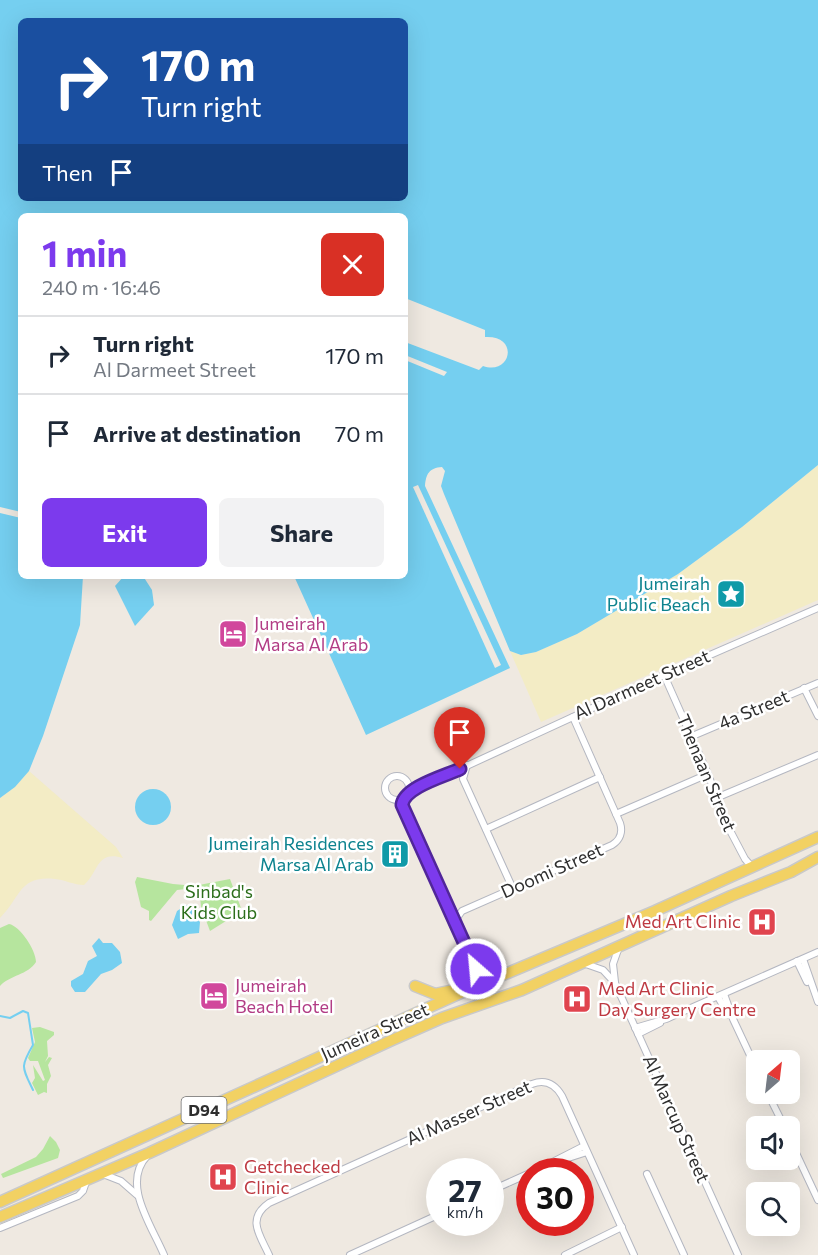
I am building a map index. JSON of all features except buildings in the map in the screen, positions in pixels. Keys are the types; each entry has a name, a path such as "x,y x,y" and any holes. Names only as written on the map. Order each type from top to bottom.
{"main road":[{"name":"Jumeira Street","path":"0,1202 494,978 655,911 818,837"},
{"name":"Jumeira Street","path":"0,1217 149,1153 392,1040 522,990 731,896 791,872 818,857"},
{"path":"415,986 430,994 438,994 470,984 481,984"},
{"path":"447,1017 448,1007 471,995 481,984"},
{"path":"392,1040 401,1030 424,1018 425,1009"},
{"path":"288,1061 302,1066"}],"street":[{"name":"Al Darmeet Street","path":"467,764 422,782 407,781 404,777 397,775 387,779 384,784 385,792 389,798 396,800 406,796 467,764 818,608"},
{"name":"Thenaan Street","path":"664,675 708,774 725,821 743,856 752,868"},
{"name":"4a Street","path":"690,737 818,683"},
{"path":"804,688 818,717"},
{"name":"Doomi Street","path":"462,911 615,843 620,837 621,830 616,814 573,717"},
{"path":"716,798 818,754"},
{"path":"467,764 463,779 513,889"},
{"path":"450,774 463,779"},
{"path":"616,814 708,774"},
{"path":"486,830 600,777"},
{"path":"407,781 404,811 474,966 494,978"},
{"path":"448,909 462,911 454,922"},
{"name":"Al Marcup Street","path":"615,983 613,964 619,947"},
{"path":"637,1031 818,952"},
{"path":"800,960 818,1002"},
{"name":"Al Marcup Street","path":"583,963 603,970 615,983 738,1255"},
{"path":"721,995 748,1050"},
{"name":"Al Masser Street","path":"269,1255 256,1224 258,1214 266,1205 537,1082 552,1084 560,1093 634,1255"},
{"path":"563,1158 585,1149"},
{"path":"149,1153 137,1173 135,1180 137,1195 164,1255"},
{"path":"800,1162 818,1200"},
{"path":"100,1173 121,1181 137,1195"},
{"path":"646,1174 684,1255"},
{"path":"0,1228 78,1196 87,1179"},
{"path":"350,1255 426,1220"},
{"path":"565,1255 623,1229"}],"green space":[{"path":"137,877 196,886 196,888 177,890 151,921 149,911 141,907 135,882"},
{"name":"Sinbad's Kids Club","path":"230,879 241,908 210,931 201,907 199,885"},
{"path":"9,924 18,929 27,939 36,962 28,970 0,986 0,928"},
{"path":"40,1027 54,1032 54,1035 47,1041 48,1056 45,1062 49,1057 52,1058 48,1065 51,1076 47,1084 47,1093 38,1095 32,1083 35,1078 33,1065 43,1081 45,1080 38,1061 30,1061 28,1058 35,1042 32,1028"},
{"path":"50,1136 60,1150 58,1158 3,1178 1,1174 36,1157"}],"sand":[{"name":"Jumeirah Public Beach","path":"818,465 818,600 541,722 510,651 521,655 536,652 577,634 678,574 742,527"},
{"path":"29,771 116,847 123,858 114,856 103,860 84,885 55,879 34,880 22,889 0,918 0,798 15,787"}],"water":[{"path":"0,0 818,0 818,465 742,527 678,574 577,634 536,652 521,655 510,651 441,486 445,471 442,467 431,470 427,475 425,486 510,668 366,735 295,579 408,579 408,361 444,376 447,372 408,356 408,343 479,370 483,366 493,368 500,365 508,354 503,342 496,338 485,337 485,330 408,299 408,213 18,213 18,511 0,507"},
{"path":"0,513 18,517 18,579 83,579 80,625 43,736 29,771 15,787 0,798"},
{"path":"121,579 145,579 152,590 154,605 135,626 115,586"},
{"path":"153,789 166,794 171,807 166,820 153,825 140,820 135,807 140,794"},
{"path":"186,905 193,908 195,917 200,922 199,933 188,934 178,939 172,925 177,911"},
{"path":"99,938 103,943 112,943 120,952 122,963 101,974 85,992 75,992 71,981 83,974 88,961 97,956 92,946"}],"pier":[{"path":"418,485 501,665 495,668 413,487"}],"waterway":[{"path":"0,1016 10,1018 23,1011 28,1013 33,1045 24,1067 33,1090"}],"place":[{"name":"Jumeirah Public Beach","path":"731,594"},
{"name":"Jumeirah Marsa Al Arab","path":"233,634"},
{"name":"Jumeirah Residences Marsa Al Arab","path":"395,854"},
{"name":"Med Art Clinic","path":"762,922"},
{"name":"Jumeirah Beach Hotel","path":"214,996"},
{"name":"Med Art Clinic Day Surgery Centre","path":"577,999"},
{"name":"Getchecked Clinic","path":"223,1177"}],"route":[{"path":"460,769 411,790 403,798 402,805 476,969"}]}
